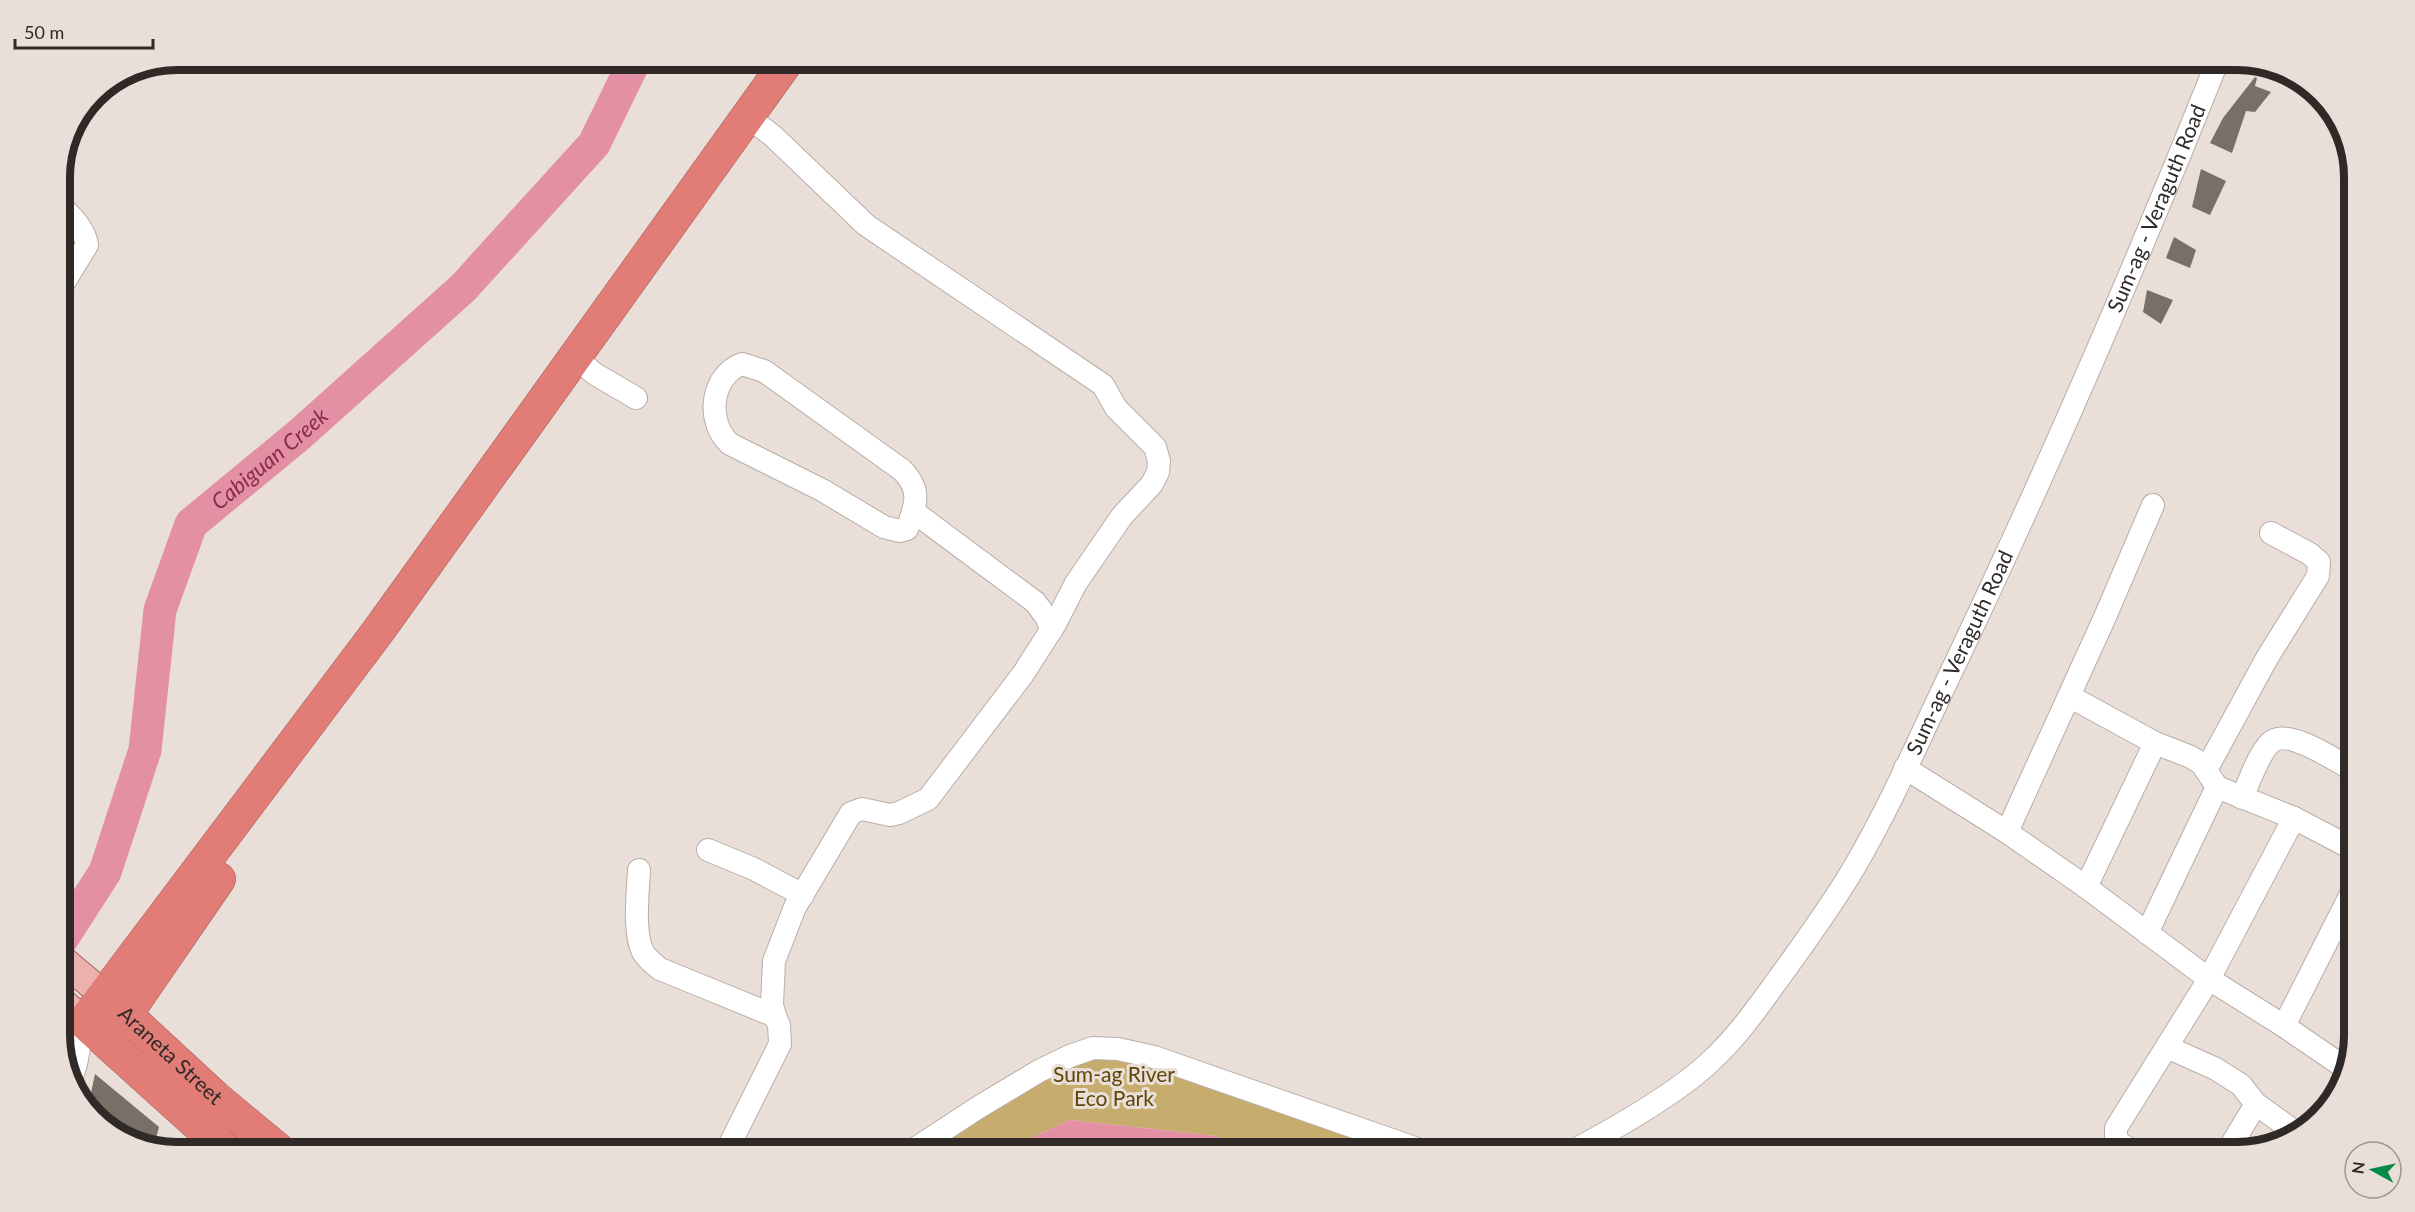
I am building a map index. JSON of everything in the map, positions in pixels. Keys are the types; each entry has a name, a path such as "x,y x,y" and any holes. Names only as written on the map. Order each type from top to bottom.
{"highway":[{"path":"753,120 782,70"},
{"path":"95,1032 208,894 579,361 753,120 796,70"},
{"name":"Araneta Street","path":"115,1005 216,1098 269,1142"},
{"name":"Araneta Street","path":"95,1032 217,1142"}],"main road":[{"name":"Araneta Street","path":"71,967 115,1005"},
{"name":"Araneta Street","path":"71,1010 95,1032"}],"street":[{"name":"Sum-ag - Veraguth Road","path":"1587,1142 1685,1082 1711,1061 1735,1036 1816,928 1855,866 1905,768 2014,539 2137,260 2214,70"},
{"path":"731,1142 780,1044 780,1032 772,1005 774,961 795,907 850,813 862,808 890,814 900,813 928,799 1023,674 1051,632 1076,583 1122,516 1152,484 1158,472 1159,461 1155,447 1116,408 1102,385 866,225 753,120"},
{"path":"71,216 86,236 87,245 71,271"},
{"path":"579,361 636,398"},
{"path":"742,364 764,371 902,470 912,480 916,497 914,512 907,529 891,530 822,490 730,444 720,432 714,416 717,392 726,374 742,364"},
{"path":"2007,832 2105,617 2152,505"},
{"path":"914,512 1035,602 1047,618 1051,632"},
{"path":"2147,933 2211,779 2267,658 2318,576 2319,562 2310,554 2271,533"},
{"path":"2069,696 2155,743 2191,757 2202,764 2211,779 2242,798 2294,818 2344,844"},
{"path":"2242,798 2267,746 2278,738 2294,739 2344,765"},
{"path":"2086,887 2155,743"},
{"path":"1905,768 2007,832 2086,887 2209,980 2284,1026 2340,1064"},
{"path":"2118,1142 2116,1128 2209,980 2294,818"},
{"path":"708,850 754,869 803,895"},
{"path":"639,870 638,926 642,949 647,958 660,969 774,1017"},
{"path":"2284,1026 2344,908"},
{"path":"76,1067 95,1032"},
{"path":"2167,1047 2216,1069 2241,1085 2256,1104 2289,1128"},
{"path":"925,1142 1040,1071 1070,1056 1094,1048 1118,1049 1154,1057 1397,1142"},
{"path":"2233,1142 2256,1104"}],"green space":[{"name":"Sum-ag River Eco Park","path":"1093,1048 1394,1142 1229,1142 1216,1136 1070,1120 1023,1142 928,1142"}],"shaded area":[{"path":"1070,1120 1216,1136 1229,1142 1023,1142"}],"building":[{"path":"2255,77 2257,78 2255,86 2271,92 2255,112 2246,111 2232,153 2210,143 2223,118"},
{"path":"2201,169 2226,181 2210,215 2192,207"},
{"path":"2174,237 2196,250 2190,268 2166,258"},
{"path":"2147,290 2173,300 2161,324 2143,312"},
{"path":"95,1074 159,1127 156,1139 143,1136 118,1123 107,1115 90,1096"}],"waterway":[{"name":"Cabiguan Creek","path":"71,925 105,872 145,750 160,610 191,524 299,435 463,288 594,144 630,70"}]}
